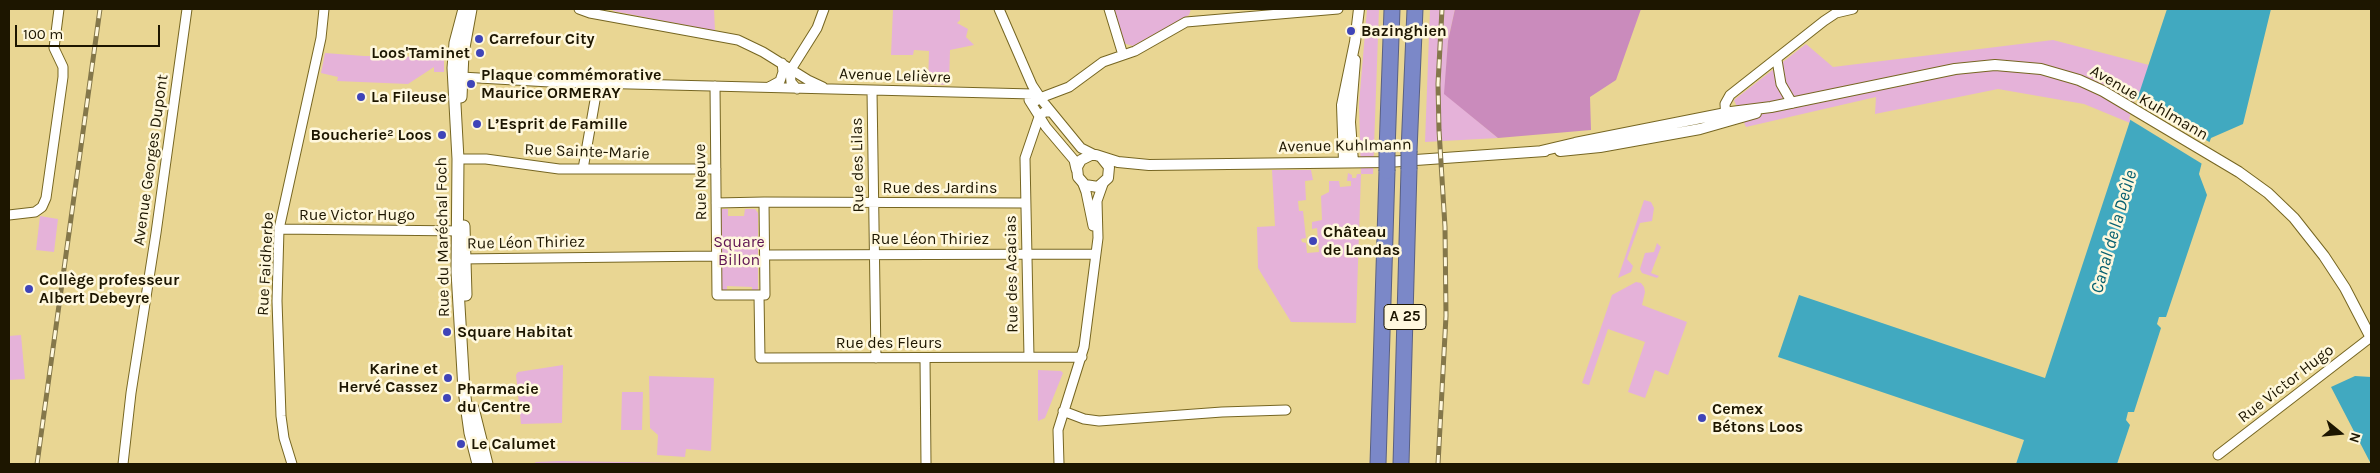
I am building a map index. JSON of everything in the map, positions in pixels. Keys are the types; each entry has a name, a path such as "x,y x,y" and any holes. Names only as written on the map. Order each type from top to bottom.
{"highway":[{"name":"A 25","path":"1378,464 1392,9"},
{"name":"A 25","path":"1402,464 1415,9"}],"main road":[{"name":"Rue du Maréchal Foch","path":"460,159 452,68 455,43 464,9"},
{"name":"Rue du Maréchal Foch","path":"471,9 463,53 461,77 460,231 464,390 470,433 478,464"},
{"name":"Rue du Maréchal Foch","path":"461,258 470,394 487,464"}],"street":[{"path":"9,215 35,212 42,206 46,198 64,77 63,67 54,48 59,9"},
{"name":"Avenue Georges Dupont","path":"123,464 131,393 156,234 187,9"},
{"name":"Rue Faidherbe","path":"292,464 284,438 281,416 277,301 279,229 321,38 324,9"},
{"path":"579,9 590,13 738,40 752,46 814,83 838,90"},
{"path":"797,89 791,82 790,69 817,28 824,9"},
{"path":"999,9 1032,85 1040,98 1081,148 1097,156 1109,167 1097,201 1096,254 1082,357 1058,430 1059,464"},
{"path":"1109,9 1123,55"},
{"path":"1032,104 1040,98 1069,87 1103,62 1135,51 1186,22 1338,9"},
{"path":"1348,162 1359,9"},
{"path":"1726,118 1724,104 1730,95 1777,60 1793,44 1824,21 1836,14 1853,9"},
{"path":"1777,60 1781,84 1792,102"},
{"path":"766,88 780,81 783,72 782,63"},
{"name":"Avenue Kuhlmann","path":"1097,156 1118,162 1149,165 1374,162 1496,156 1540,151 1726,118 1945,70 1985,65 2008,65 2042,69 2093,86 2254,182 2281,205 2307,232 2340,279 2371,337"},
{"path":"452,68 461,77"},
{"name":"Avenue Lelièvre","path":"461,77 797,89 1033,94 1040,98"},
{"path":"582,169 598,83"},
{"name":"Rue Neuve","path":"715,86 717,295 759,295"},
{"name":"Rue des Lilas","path":"872,91 876,358"},
{"path":"1023,95 1032,104 1054,138 1074,160 1078,177 1083,184 1093,222 1096,254"},
{"path":"1039,117 1044,112 1051,112"},
{"name":"Rue des Acacias","path":"1029,357 1025,158 1031,133 1039,117"},
{"path":"1076,169 1081,160 1097,156"},
{"name":"Rue Sainte-Marie","path":"460,159 486,159 544,168 716,169"},
{"name":"Avenue Kuhlmann","path":"1105,181 1117,170 1149,165"},
{"path":"1083,184 1093,188 1105,181"},
{"path":"716,203 764,202 765,295 759,295"},
{"name":"Rue des Jardins","path":"764,202 1025,203"},
{"name":"Rue Victor Hugo","path":"279,229 460,231"},
{"name":"Rue Léon Thiriez","path":"765,255 1096,254"},
{"name":"Rue Léon Thiriez","path":"461,258 716,256"},
{"name":"Rue des Fleurs","path":"759,295 760,358 1082,357"},
{"name":"Rue Victor Hugo","path":"2218,455 2371,337"},
{"path":"925,358 926,464"},
{"path":"1063,411 1089,421 1099,422 1222,412 1286,410"}],"green space":[{"path":"613,9 714,9 715,31 613,11"},
{"path":"893,9 960,10 960,20 957,23 968,29 966,37 974,45 950,50 949,85 928,84 929,51 914,50 913,55 891,55"},
{"path":"1114,9 1191,9 1189,15 1133,46 1123,43"},
{"path":"1367,9 1379,9 1373,174 1361,174 1359,104"},
{"path":"1430,9 1455,9 1448,41 1445,94 1498,138 1425,142"},
{"path":"2053,40 2149,65 2130,123 2084,104 1998,89 1875,114 1876,97 1746,127 1734,100 1806,44 1833,67"},
{"path":"325,53 364,56 444,57 444,72 434,72 434,67 408,84 337,81 338,77 321,73"},
{"path":"1272,170 1311,170 1313,180 1305,181 1306,200 1298,201 1299,211 1303,211 1306,238 1301,239 1302,242 1306,243 1307,253 1319,252 1317,228 1312,229 1312,222 1322,220 1321,196 1329,192 1329,181 1339,181 1340,187 1351,186 1351,181 1347,181 1348,173 1352,175 1352,178 1356,178 1357,174 1361,174 1356,323 1291,322 1258,268 1257,227 1275,226"},
{"path":"1644,200 1651,202 1654,208 1652,221 1640,223 1627,259 1633,266 1631,272 1618,278"},
{"name":"Square Billon","path":"722,209 728,209 728,216 744,216 745,209 755,209 758,213 758,291 752,293 752,287 727,286 727,293 721,289 720,212"},
{"path":"40,216 58,219 54,252 36,250"},
{"path":"1657,243 1661,247 1651,273 1659,276 1657,278 1642,273 1640,269 1645,253 1654,252"},
{"path":"1636,282 1641,283 1644,287 1645,292 1642,305 1687,322 1668,375 1655,370 1645,398 1628,392 1645,342 1608,329 1589,385 1582,383 1612,295"},
{"path":"21,335 25,379 9,380 9,336"},
{"path":"563,365 562,423 521,424 516,375 518,372"},
{"path":"1038,370 1061,371 1063,373 1045,418 1038,421"},
{"path":"649,376 714,378 711,451 686,449 685,457 657,455 658,435 650,428"},
{"path":"622,392 643,392 642,430 621,430"},
{"path":"535,462 685,464 536,464"}],"shaded area":[{"path":"1455,9 1641,9 1616,80 1590,97 1591,130 1498,138 1444,94 1448,41"}],"water":[{"name":"Canal de la Deûle","path":"2167,9 2271,9 2243,124 2211,138 2202,162 2199,174 2207,195 2166,317 2159,317 2157,324 2161,328 2134,412 2128,412 2126,420 2130,425 2117,464 2016,464 2024,440 1778,357 1799,295 2045,378"},
{"path":"2355,376 2371,377 2371,464 2331,387"}],"pier":[{"path":"2135,98 2211,143 2204,165 2129,119"}],"railway":[{"path":"37,464 100,9"},
{"path":"1438,464 1446,316 1445,227 1438,84 1442,9"}],"place":[{"name":"Bazinghien","path":"1351,31"},
{"name":"Carrefour City","path":"479,39"},
{"name":"Loos'Taminet","path":"480,53"},
{"name":"Plaque commémorative Maurice ORMERAY","path":"471,84"},
{"name":"La Fileuse","path":"361,97"},
{"name":"L’Esprit de Famille","path":"477,124"},
{"name":"Boucherie² Loos","path":"442,135"},
{"name":"Château de Landas","path":"1313,241"},
{"name":"Collège professeur Albert Debeyre","path":"29,289"},
{"name":"Square Habitat","path":"447,332"},
{"name":"Karine et Hervé Cassez","path":"448,378"},
{"name":"Pharmacie du Centre","path":"447,398"},
{"name":"Cemex Bétons Loos","path":"1702,418"},
{"name":"Le Calumet","path":"461,444"}]}
